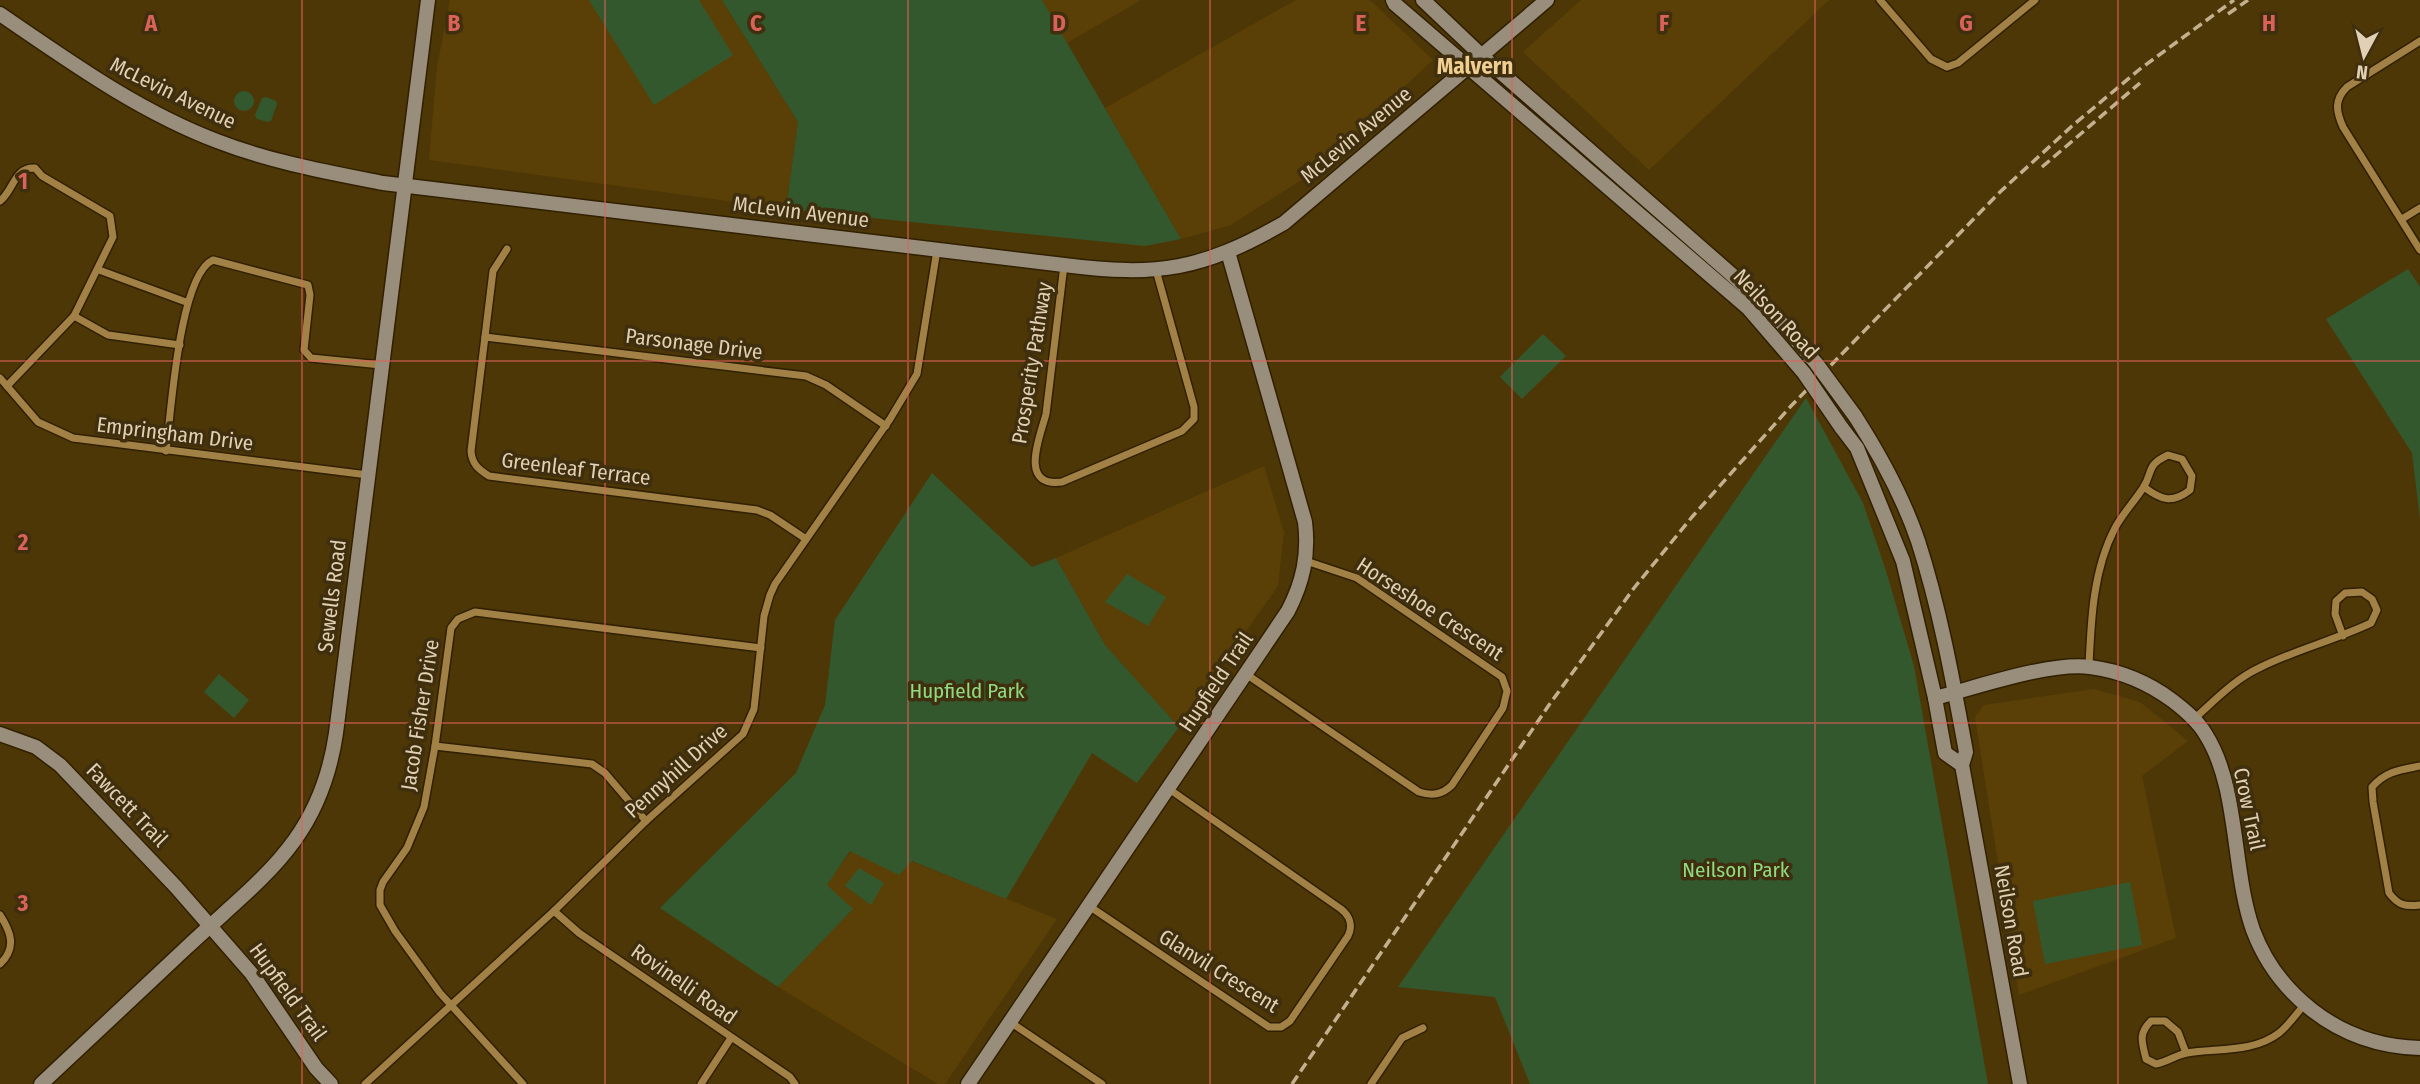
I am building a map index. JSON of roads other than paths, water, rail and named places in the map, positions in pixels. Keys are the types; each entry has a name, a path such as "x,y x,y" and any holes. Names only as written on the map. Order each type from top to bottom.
{"street":[{"name":"Sewells Road","path":"41,1084 280,861 312,813 325,785 336,733 428,0"},
{"name":"Neilson Road","path":"1393,0 1748,308 1804,373 1857,448 1903,561 1935,698 1945,754 1962,765"},
{"name":"Neilson Road","path":"1423,0 1482,56 1772,312 1816,363 1854,416 1897,490 1918,541 1955,693 1966,752 1962,765 2020,1084"},
{"name":"McLevin Avenue","path":"0,14 93,77 178,124 216,141 311,170 404,185 937,250 1106,270 1156,270 1186,266 1228,253 1284,223 1547,0"},
{"path":"1880,0 1931,59 1947,67 1958,63 2035,0"},
{"path":"2420,40 2347,87 2340,93 2336,108 2343,127 2420,250"},
{"path":"0,201 20,172 32,167 42,176 110,216 113,237 74,316 7,386"},
{"path":"2402,219 2420,208"},
{"name":"Greenleaf Terrace","path":"507,249 493,271 471,450 475,466 489,476 757,510 770,515 806,539"},
{"name":"Pennyhill Drive","path":"365,1084 743,734 754,709 769,595 886,426 917,374 937,250"},
{"name":"Hupfield Trail","path":"968,1084 1289,611 1298,591 1306,561 1305,522 1228,253"},
{"path":"166,451 186,302 203,266 213,260 308,285 310,295 304,350 311,358 382,365"},
{"name":"Prosperity Pathway","path":"1064,265 1046,414 1038,433 1035,464 1041,477 1054,483 1182,431 1194,419 1194,407 1156,270"},
{"path":"99,270 186,302"},
{"path":"74,316 108,335 180,345"},
{"name":"Parsonage Drive","path":"485,337 806,376 826,385 886,426"},
{"name":"Empringham Drive","path":"0,379 30,415 61,435 88,441 368,475"},
{"path":"2090,667 2094,598 2106,545 2125,510 2144,487 2149,470 2157,460 2168,455 2182,458 2192,476 2190,490 2179,498 2159,498 2144,487"},
{"name":"Horseshoe Crescent","path":"1246,674 1419,792 1427,794 1442,793 1452,785 1503,708 1507,691 1502,677 1357,578 1306,561"},
{"path":"2194,719 2231,687 2260,667 2343,636 2371,623 2377,610 2372,599 2362,592 2345,593 2336,601 2335,614 2343,636"},
{"name":"Jacob Fisher Drive","path":"451,1006 395,931 382,910 379,898 383,882 407,848 428,788 450,633 458,618 470,613 761,648"},
{"name":"Crow Trail","path":"1935,698 2052,669 2090,667 2142,681 2165,695 2194,719 2207,736 2224,778 2244,894 2254,931 2272,968 2289,990 2305,1004 2345,1031 2379,1043 2420,1048"},
{"name":"Fawcett Trail","path":"0,734 36,747 60,765 210,925"},
{"path":"435,746 592,764 605,773 646,821"},
{"path":"2420,766 2390,772 2372,787 2389,893 2399,904 2406,907 2420,905"},
{"name":"Glanvil Crescent","path":"1089,906 1269,1027 1281,1027 1290,1021 1348,936 1351,928 1349,918 1341,909 1168,789"},
{"name":"Rovinelli Road","path":"554,911 579,933 790,1077 795,1084"},
{"path":"0,915 10,930 12,940 6,958 0,964"},
{"name":"Hupfield Trail","path":"210,925 252,974 316,1068 331,1084"},
{"path":"2186,1053 2178,1032 2165,1021 2151,1021 2143,1029 2141,1039 2146,1059 2156,1064 2168,1062 2186,1053 2221,1050 2265,1041 2279,1033 2305,1004"},
{"path":"451,1006 523,1084"},
{"path":"1010,1022 1102,1084"},
{"path":"1371,1084 1402,1038 1423,1028"},
{"path":"701,1084 731,1038"}],"railway":[{"path":"1292,1084 1549,705 1634,588 1692,517 1791,406 2000,192 2140,69 2234,0"},
{"path":"2228,14 2248,0"},
{"path":"2042,167 2140,83"}],"district":[{"name":"Malvern","path":"1475,66"}],"park label":[{"name":"Hupfield Park","path":"967,691"},
{"name":"Neilson Park","path":"1736,870"}]}
